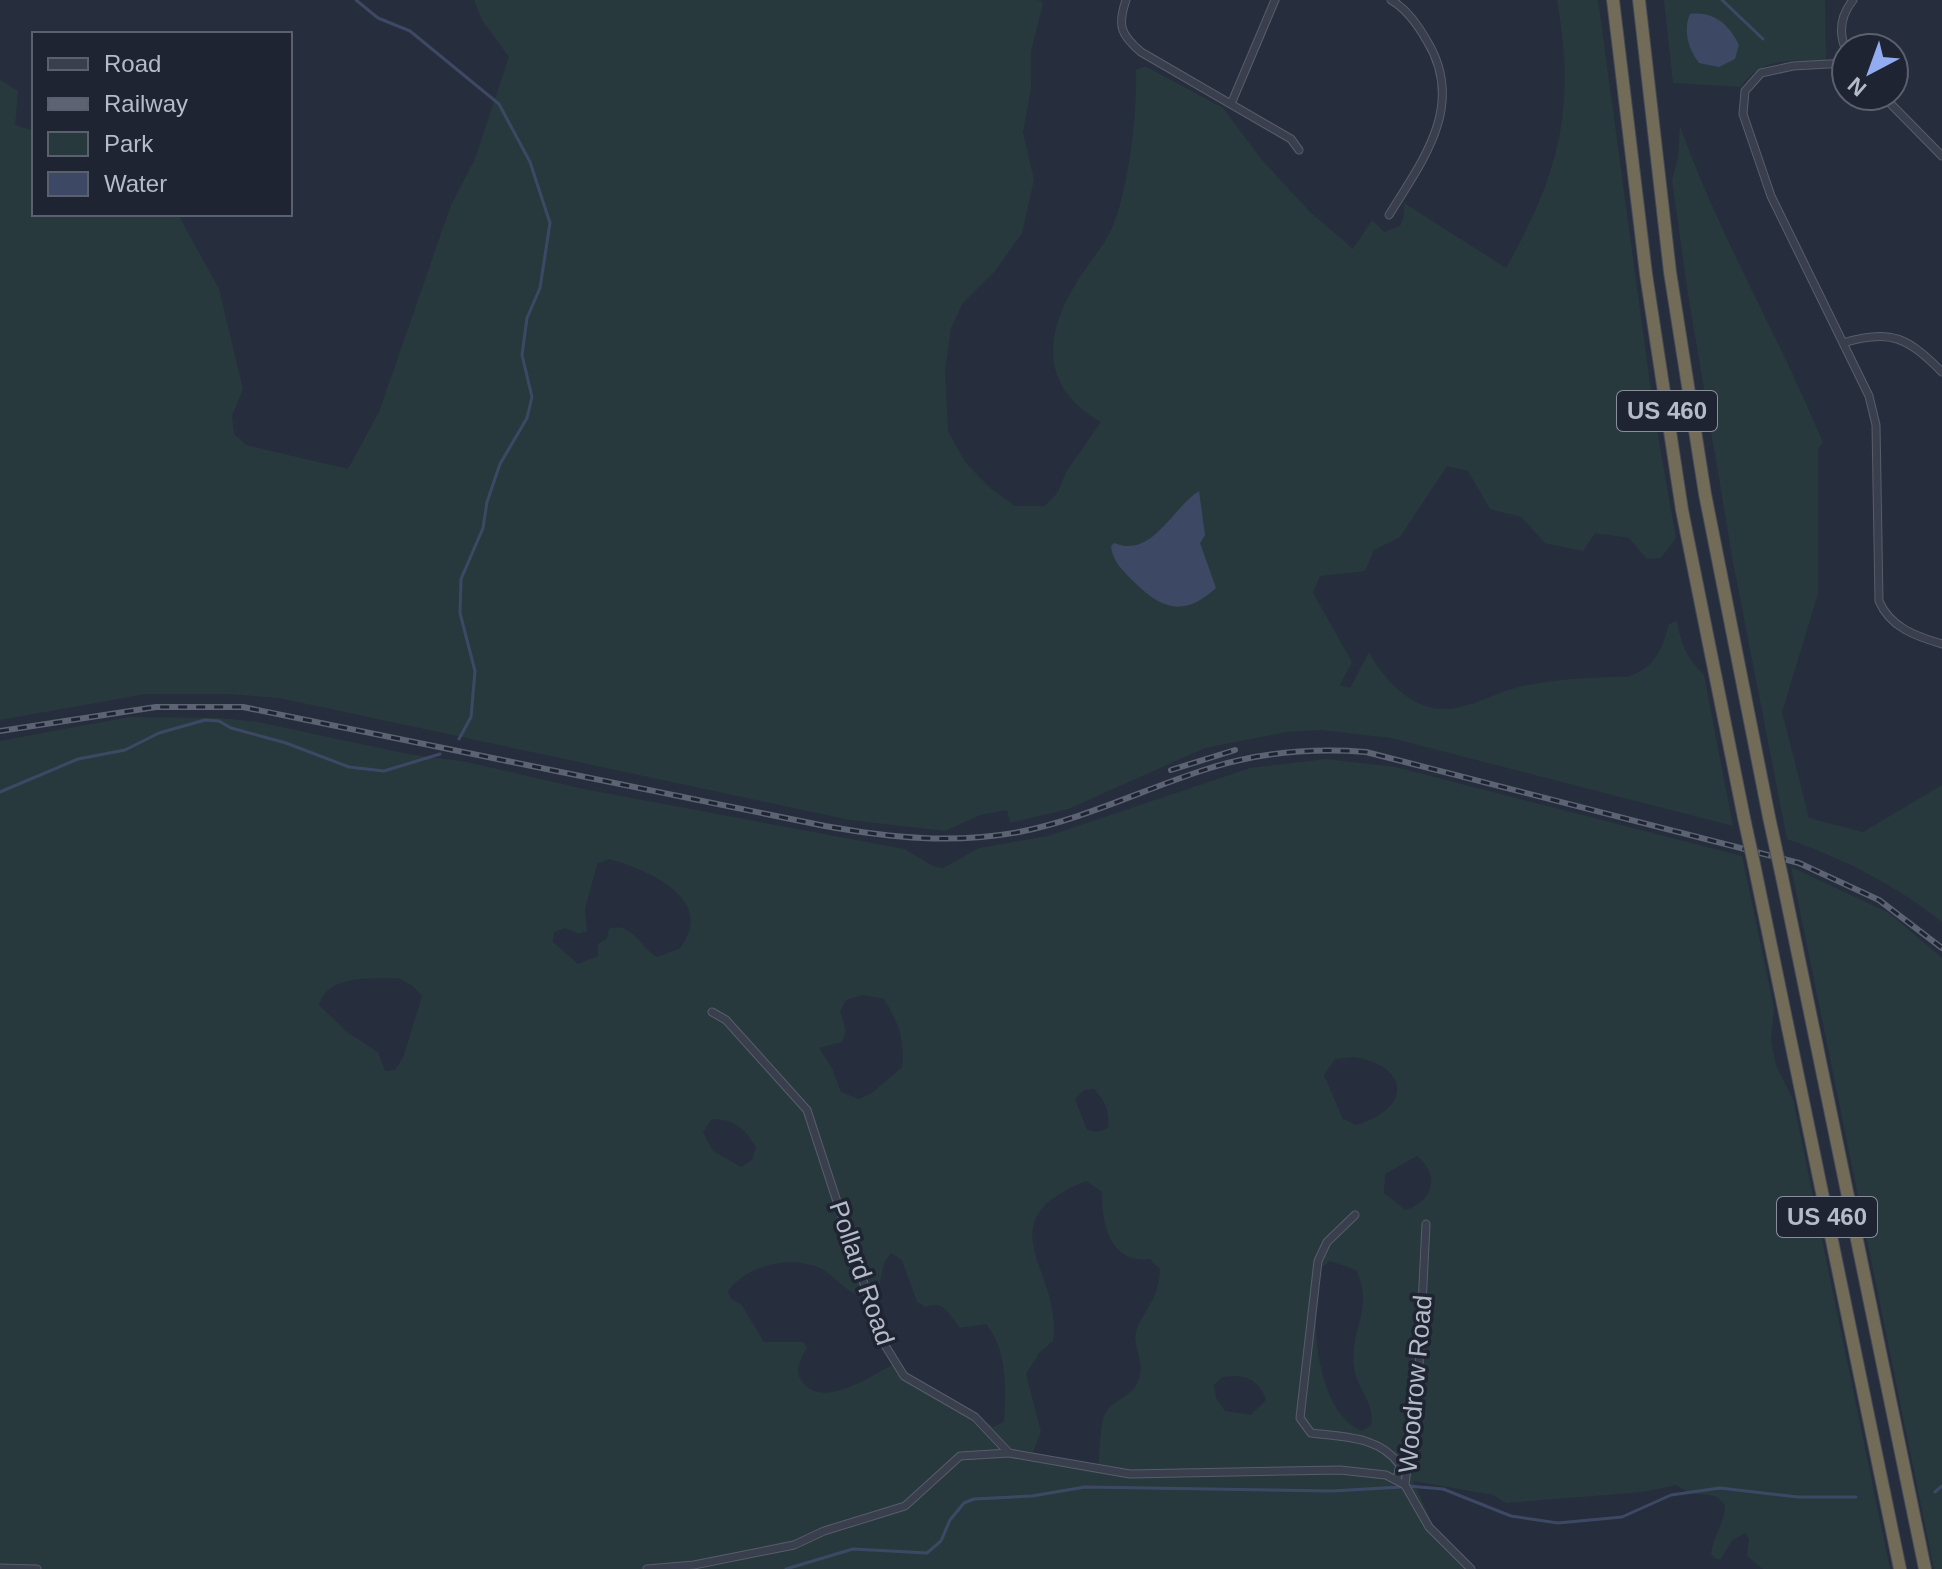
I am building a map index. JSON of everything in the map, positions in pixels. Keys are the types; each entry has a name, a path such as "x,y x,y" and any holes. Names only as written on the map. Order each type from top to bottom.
{"highway":[{"name":"US 460","path":"1613,0 1646,274 1682,510 1900,1569"},
{"name":"US 460","path":"1639,0 1670,272 1702,479 1925,1569"}],"street":[{"path":"1126,0 1119,22 1125,38 1141,52 1291,139 1299,150"},
{"path":"1231,104 1275,0"},
{"path":"1389,215 1430,150 1440,125 1443,105 1441,74 1431,47 1417,24 1391,0"},
{"path":"1841,32 1842,21 1853,0"},
{"path":"1830,64 1793,66 1761,73 1748,84 1743,104 1749,138 1771,196 1869,396 1876,425 1879,601 1885,614 1897,625 1942,644"},
{"path":"1899,112 1942,156"},
{"path":"1843,343 1883,334 1917,349 1942,372"},
{"name":"Pollard Road","path":"712,1012 726,1020 807,1110 883,1342 896,1366 914,1384 975,1417 1009,1453"},
{"path":"1355,1215 1327,1242 1318,1261 1300,1418 1311,1433 1384,1447 1400,1465 1397,1479"},
{"name":"Woodrow Road","path":"1426,1224 1419,1367 1405,1485 1429,1527 1471,1569"},
{"path":"647,1569 694,1565 794,1545 824,1531 905,1506 960,1456 1009,1453 1130,1474 1340,1470 1397,1479 1405,1485"},
{"path":"0,1568 37,1569"}],"green space":[{"path":"474,0 1038,0 1043,3 1031,52 1031,87 1023,132 1034,180 1022,233 995,271 963,303 951,328 945,371 948,431 965,462 990,488 1015,506 1045,506 1058,492 1066,472 1101,422 1067,393 1058,376 1054,340 1066,300 1108,235 1118,213 1131,151 1136,70 1145,66 1223,108 1262,160 1309,211 1353,249 1372,220 1384,232 1400,226 1404,203 1506,268 1539,201 1559,138 1565,74 1557,0 1598,0 1654,413 1676,538 1661,558 1647,559 1629,538 1595,533 1583,551 1545,543 1521,517 1490,509 1468,471 1447,466 1400,537 1374,550 1365,571 1320,576 1313,593 1352,662 1340,685 1350,688 1369,652 1384,675 1404,695 1429,707 1443,709 1466,706 1528,685 1627,677 1651,663 1660,650 1669,624 1677,621 1686,651 1704,675 1733,826 1391,738 1320,730 1286,732 1205,748 1068,809 1010,823 1007,810 980,815 945,831 850,820 279,698 228,694 146,694 0,720 0,80 18,91 15,125 32,130 32,216 179,216 219,289 243,389 232,416 234,434 246,445 348,469 379,412 451,205 475,159 509,57 482,20"},
{"path":"1664,0 1825,0 1826,62 1790,61 1768,65 1749,77 1741,87 1673,83"},
{"path":"1680,126 1731,247 1823,443 1818,448 1818,594 1782,712 1809,818 1863,832 1942,785 1942,922 1868,874 1787,839 1733,562 1688,294 1672,180 1678,157"},
{"path":"129,717 220,718 258,722 408,754 467,762 584,789 904,849 935,867 943,868 979,848 1048,836 1250,768 1326,759 1395,767 1742,856 1774,1008 1771,1041 1776,1066 1793,1099 1890,1569 1763,1569 1747,1556 1749,1539 1745,1533 1732,1540 1721,1559 1716,1559 1711,1554 1725,1505 1715,1496 1693,1493 1676,1485 1643,1492 1506,1503 1493,1495 1413,1481 1434,1527 1475,1569 0,1569 0,741","holes":["609,859 641,870 673,889 684,901 690,915 689,931 679,949 657,957 630,931 617,927 609,929 607,939 598,944 598,956 578,964 553,942 554,932 565,928 579,934 587,931 585,909 597,864","398,978 413,986 422,996 403,1058 395,1070 385,1071 378,1052 348,1033 319,1005 324,995 341,983","863,995 884,999 897,1023 901,1039 902,1067 872,1093 859,1099 841,1092 832,1068 819,1048 842,1042 846,1031 840,1011 846,1000","1354,1057 1387,1070 1395,1079 1397,1089 1395,1099 1387,1109 1356,1125 1343,1119 1324,1075 1335,1059","1094,1089 1106,1107 1108,1128 1097,1132 1087,1130 1075,1099 1084,1090","712,1119 738,1126 756,1147 752,1160 741,1167 713,1151 703,1132","1417,1156 1429,1171 1430,1187 1422,1201 1405,1210 1384,1193 1385,1174","1086,1181 1102,1192 1107,1229 1117,1249 1136,1259 1150,1259 1160,1269 1156,1293 1136,1333 1140,1375 1133,1389 1112,1405 1104,1416 1098,1466 1033,1452 1041,1432 1026,1374 1039,1353 1053,1341 1053,1315 1034,1250 1032,1231 1038,1214 1055,1197","891,1253 902,1260 917,1302 926,1307 942,1307 960,1328 986,1324 1002,1358 1004,1422 993,1427 919,1381 898,1362 850,1387 824,1393 812,1390 803,1383 799,1374 799,1365 807,1347 803,1342 764,1342 741,1304 731,1299 728,1291 736,1282 758,1269 796,1262 820,1268 861,1296 879,1288 884,1263","1330,1261 1356,1270 1363,1297 1353,1354 1354,1367 1372,1418 1371,1426 1362,1431 1340,1414 1326,1386 1318,1354 1316,1326 1320,1269","1235,1376 1255,1382 1266,1400 1251,1415 1225,1411 1216,1398 1214,1385 1222,1377"]},
{"path":"1791,867 1889,913 1942,958 1942,1569 1934,1569"}],"water":[{"path":"1690,14 1713,17 1725,25 1739,45 1735,59 1719,67 1699,63 1688,39"},
{"path":"1199,491 1205,535 1200,543 1216,588 1194,603 1184,606 1164,604 1122,570 1111,546 1114,543 1127,546 1140,544 1150,538"}],"waterway":[{"path":"356,0 378,18 410,31 499,104 530,162 550,223 540,288 527,318 522,355 532,397 527,418 500,464 487,502 483,528 461,579 460,613 475,671 471,717 459,739"},
{"path":"1722,0 1763,39"},
{"path":"0,792 78,759 125,750 159,733 205,720 219,721 231,728 286,743 349,767 384,771 440,754"},
{"path":"1408,1486 1443,1489 1511,1516 1558,1523 1622,1517 1671,1495 1720,1488 1798,1497 1856,1497"},
{"path":"1935,1492 1942,1486"},
{"path":"786,1569 853,1549 927,1553 941,1541 950,1520 964,1503 974,1499 1032,1496 1085,1487 1332,1491 1401,1487"}],"railway":[{"path":"0,731 156,707 243,707 825,826 874,834 946,839 994,836 1044,826 1210,768 1248,758 1307,751 1366,752 1799,863 1879,900 1942,948"},
{"path":"1171,770 1235,750"}]}
